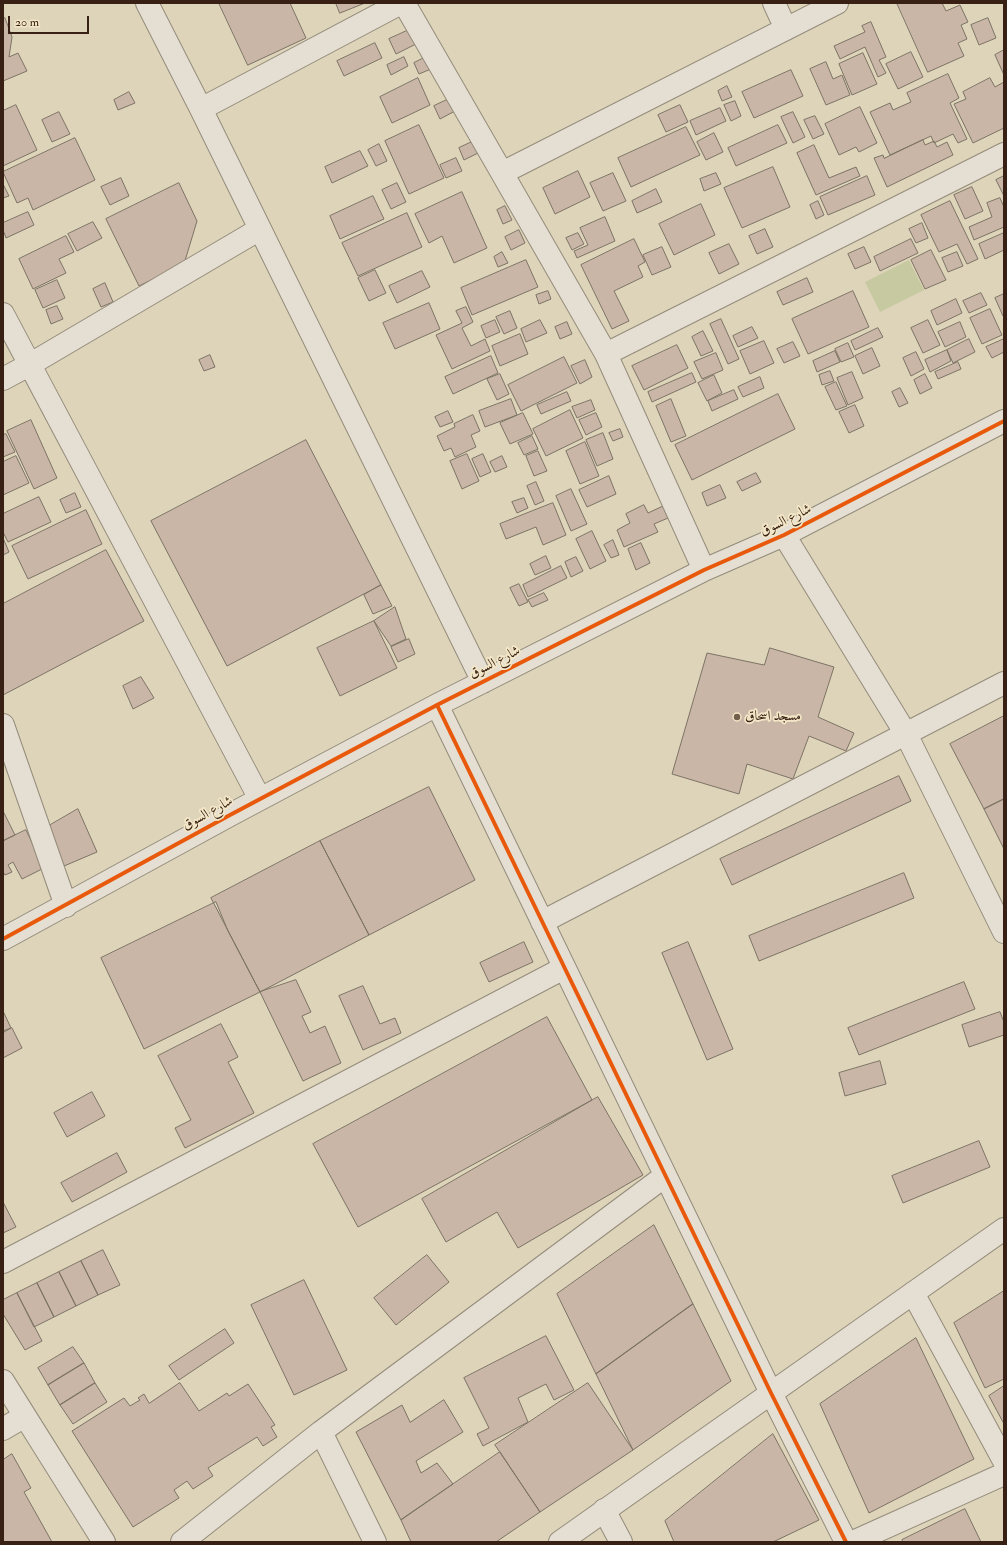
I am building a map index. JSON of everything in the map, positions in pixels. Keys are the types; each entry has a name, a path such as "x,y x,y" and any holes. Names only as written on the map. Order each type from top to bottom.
{"street":[{"path":"147,3 260,228 483,682"},
{"path":"201,109 403,3 606,354 704,570"},
{"path":"774,3 786,29"},
{"path":"502,173 837,3"},
{"path":"606,354 1004,154"},
{"path":"3,379 260,228"},
{"path":"3,314 260,799"},
{"name":"شارع السوق","path":"3,939 260,799 437,705 704,570 784,535 1004,421"},
{"path":"784,535 906,734 1001,919"},
{"path":"542,922 1004,684"},
{"path":"437,705 665,1176 846,1542"},
{"path":"3,725 66,906"},
{"path":"3,1262 564,968"},
{"path":"182,1542 321,1432 665,1176"},
{"path":"560,1542 1004,1229"},
{"path":"912,1293 1004,1461"},
{"path":"3,1381 104,1542"},
{"path":"3,1429 25,1416"},
{"path":"321,1432 375,1542"},
{"path":"853,1542 1004,1474"},
{"path":"604,1510 621,1542"}],"green space":[{"path":"909,260 924,290 880,312 865,282"}],"building":[{"path":"219,3 290,3 306,38 248,65"},
{"path":"336,3 365,3 340,13"},
{"path":"897,3 942,3 946,11 960,5 968,22 961,25 967,39 958,43 964,56 928,72"},
{"path":"5,18 12,37 9,57 18,53 27,71 3,81 3,19"},
{"path":"988,18 996,38 979,45 971,25"},
{"path":"871,22 886,57 879,60 886,73 878,77 865,47 840,59 834,46 865,32 862,26"},
{"path":"411,29 418,43 396,54 389,39"},
{"path":"375,43 382,58 344,76 337,61"},
{"path":"1004,50 1004,75 995,55"},
{"path":"911,52 923,77 898,89 886,64"},
{"path":"863,53 877,84 852,95 839,64"},
{"path":"404,57 408,66 391,75 387,65"},
{"path":"426,57 431,69 419,74 414,63"},
{"path":"826,62 833,79 842,75 850,95 826,105 810,69"},
{"path":"791,70 803,96 754,118 742,92"},
{"path":"948,74 959,98 950,103 967,139 958,143 953,134 934,143 931,136 890,155 870,112 890,103 893,110 911,102 907,93"},
{"path":"418,78 430,105 392,123 380,97"},
{"path":"990,78 995,87 1004,82 1004,128 973,143 954,104 966,99 963,92"},
{"path":"727,86 732,97 722,101 718,91"},
{"path":"129,92 135,103 118,110 114,100"},
{"path":"449,99 455,111 440,119 434,106"},
{"path":"735,101 741,116 731,121 724,105"},
{"path":"16,105 37,150 3,166 3,111"},
{"path":"680,105 688,122 666,132 658,115"},
{"path":"860,107 877,143 859,152 856,147 839,155 825,124"},
{"path":"720,108 726,121 696,135 690,121"},
{"path":"59,112 70,134 52,142 42,120"},
{"path":"793,112 805,137 793,143 781,117"},
{"path":"815,116 824,134 813,139 804,120"},
{"path":"419,125 444,178 409,194 385,141"},
{"path":"778,125 787,143 736,166 728,148"},
{"path":"686,127 700,155 631,187 618,158"},
{"path":"714,133 723,152 706,160 697,142"},
{"path":"75,138 95,180 33,210 28,198 17,203 3,172"},
{"path":"923,140 925,145 934,141 937,147 947,142 953,155 887,187 874,158 883,155 884,158"},
{"path":"474,141 480,152 464,160 459,148"},
{"path":"379,144 387,161 376,166 368,150"},
{"path":"814,145 829,178 856,167 860,176 816,195 797,153"},
{"path":"360,151 368,166 332,183 325,167"},
{"path":"456,158 462,171 446,178 440,165"},
{"path":"773,167 790,207 742,228 724,188"},
{"path":"578,171 590,197 555,214 543,188"},
{"path":"613,173 626,201 603,211 590,183"},
{"path":"716,173 721,184 704,191 700,179"},
{"path":"867,176 875,195 828,215 820,197"},
{"path":"1004,176 1004,196 996,180"},
{"path":"121,178 129,196 110,205 101,187"},
{"path":"179,183 197,221 184,264 139,286 106,219"},
{"path":"397,183 406,202 391,209 382,190"},
{"path":"3,184 9,196 3,198"},
{"path":"972,187 983,211 965,219 954,195"},
{"path":"656,189 662,202 637,213 632,201"},
{"path":"462,192 487,248 454,263 442,236 429,243 415,214"},
{"path":"373,196 384,219 340,239 330,216"},
{"path":"1000,198 1004,207 1004,227 974,240 969,227 992,217 987,203"},
{"path":"818,201 824,215 816,219 810,205"},
{"path":"950,201 978,259 967,264 957,244 939,252 921,215"},
{"path":"701,204 715,235 674,255 659,224"},
{"path":"505,206 512,220 503,224 497,210"},
{"path":"28,212 34,225 6,238 3,230 3,223"},
{"path":"407,213 422,247 358,276 342,243"},
{"path":"605,217 615,241 577,258 574,251 588,245 580,228"},
{"path":"93,222 102,238 77,251 68,234"},
{"path":"922,223 928,238 916,243 909,229"},
{"path":"765,229 773,247 757,254 749,236"},
{"path":"519,230 525,243 511,250 505,237"},
{"path":"578,233 584,244 572,250 566,238"},
{"path":"1004,233 1004,250 985,259 979,244"},
{"path":"66,236 74,252 59,259 66,273 33,289 19,259"},
{"path":"634,239 645,262 638,266 643,277 614,291 629,321 612,329 581,265"},
{"path":"911,239 918,253 880,271 874,257"},
{"path":"729,244 739,264 719,274 709,253"},
{"path":"662,247 671,267 652,275 643,255"},
{"path":"864,247 871,262 855,269 848,254"},
{"path":"931,250 946,280 925,289 911,260"},
{"path":"502,252 508,263 498,267 494,257"},
{"path":"957,252 963,266 948,272 942,258"},
{"path":"526,260 538,287 472,315 461,288"},
{"path":"375,270 386,293 369,301 358,278"},
{"path":"422,271 430,287 397,303 389,286"},
{"path":"807,278 813,292 783,305 777,292"},
{"path":"57,280 65,298 43,308 35,290"},
{"path":"105,283 113,302 101,307 93,289"},
{"path":"548,291 551,299 539,304 536,295"},
{"path":"853,291 869,327 808,354 792,319"},
{"path":"981,293 987,305 969,313 963,301"},
{"path":"1004,294 1004,316 1003,316 995,298"},
{"path":"956,299 962,313 937,325 931,311"},
{"path":"429,303 440,329 395,349 383,323"},
{"path":"57,306 63,319 51,324 46,310"},
{"path":"466,307 473,322 462,328 471,346 485,339 490,351 452,369 436,335 462,323 456,311"},
{"path":"990,309 1002,335 982,344 970,318"},
{"path":"510,311 517,328 504,334 496,317"},
{"path":"721,319 739,359 728,364 710,324"},
{"path":"495,320 500,332 486,338 481,326"},
{"path":"540,320 547,333 526,342 521,329"},
{"path":"928,320 940,345 923,353 911,328"},
{"path":"567,322 572,334 560,339 555,327"},
{"path":"960,322 966,337 945,347 938,332"},
{"path":"752,327 758,338 738,347 733,336"},
{"path":"878,328 883,337 855,350 851,341"},
{"path":"703,331 713,351 701,356 692,337"},
{"path":"520,334 528,354 500,366 492,346"},
{"path":"969,339 975,352 953,363 947,350"},
{"path":"1004,339 1004,352 992,358 986,347"},
{"path":"764,341 774,363 750,374 740,351"},
{"path":"793,342 800,356 784,363 777,349"},
{"path":"848,343 854,357 841,362 835,349"},
{"path":"677,345 688,368 644,390 632,366"},
{"path":"872,348 880,366 863,374 855,356"},
{"path":"947,350 951,361 930,372 925,360"},
{"path":"835,351 840,362 817,372 813,361"},
{"path":"916,352 924,369 911,376 903,358"},
{"path":"716,353 723,370 702,379 694,362"},
{"path":"210,355 215,367 204,371 199,360"},
{"path":"491,356 498,373 453,394 445,377"},
{"path":"564,357 577,383 521,411 508,385"},
{"path":"585,360 592,377 580,384 571,366"},
{"path":"958,362 961,369 938,379 935,372"},
{"path":"830,371 834,381 822,385 819,375"},
{"path":"852,372 863,398 848,405 837,378"},
{"path":"692,373 696,382 652,402 648,392"},
{"path":"500,374 509,394 497,400 487,379"},
{"path":"925,374 932,388 920,394 914,380"},
{"path":"714,375 722,393 707,401 698,383"},
{"path":"760,377 764,388 743,397 738,387"},
{"path":"836,382 847,406 836,410 825,387"},
{"path":"900,388 908,403 899,407 892,392"},
{"path":"734,390 738,399 712,411 708,401"},
{"path":"567,392 571,401 541,414 537,405"},
{"path":"778,394 795,429 692,480 675,445"},
{"path":"511,399 517,415 485,427 479,411"},
{"path":"671,399 686,436 671,442 656,406"},
{"path":"591,400 595,410 577,418 572,407"},
{"path":"855,405 864,426 849,433 839,412"},
{"path":"570,410 583,438 546,456 533,429"},
{"path":"448,411 453,422 440,427 435,417"},
{"path":"523,413 533,434 510,444 500,423"},
{"path":"596,413 602,427 586,435 579,420"},
{"path":"473,415 480,431 471,435 476,447 455,457 451,448 444,451 437,436 455,427 454,424"},
{"path":"31,420 57,478 34,489 7,431"},
{"path":"620,429 623,437 613,441 609,433"},
{"path":"603,433 613,459 597,466 586,440"},
{"path":"6,434 15,452 3,457 3,435"},
{"path":"532,436 538,449 524,455 518,443"},
{"path":"306,440 381,585 227,666 151,521"},
{"path":"585,442 599,476 580,484 566,451"},
{"path":"538,451 547,471 534,476 526,456"},
{"path":"467,454 479,481 462,489 450,461"},
{"path":"483,454 491,472 480,477 472,459"},
{"path":"16,456 29,483 3,495 3,462"},
{"path":"502,456 507,467 495,472 490,462"},
{"path":"756,473 761,482 742,491 737,482"},
{"path":"609,476 616,494 587,507 579,490"},
{"path":"536,482 544,501 535,505 527,486"},
{"path":"720,485 726,498 707,506 702,493"},
{"path":"571,489 587,524 571,531 556,496"},
{"path":"75,493 81,507 66,513 60,500"},
{"path":"39,497 51,522 8,542 3,532 3,514"},
{"path":"524,498 528,508 517,513 512,502"},
{"path":"553,503 566,535 543,545 536,527 506,539 500,524"},
{"path":"644,505 648,513 663,506 668,518 654,524 658,532 624,547 617,530 630,523 626,514"},
{"path":"86,510 102,544 28,579 12,546"},
{"path":"592,531 606,561 590,569 576,539"},
{"path":"3,538 9,552 3,555"},
{"path":"613,540 619,555 611,558 604,545"},
{"path":"641,543 650,563 636,570 628,549"},
{"path":"106,550 144,621 3,695 3,604"},
{"path":"546,556 551,568 535,575 530,564"},
{"path":"576,557 583,571 571,577 565,562"},
{"path":"561,566 567,578 528,597 523,585"},
{"path":"519,584 528,602 519,606 510,588"},
{"path":"381,585 392,606 373,614 364,595"},
{"path":"544,593 548,600 532,607 528,600"},
{"path":"395,607 406,639 391,646 374,621"},
{"path":"374,621 397,668 340,696 317,648"},
{"path":"409,639 415,654 398,662 391,647"},
{"path":"770,648 834,667 818,717 854,733 846,751 809,736 793,779 747,764 739,794 672,774 707,653 764,665"},
{"path":"141,677 154,698 133,709 123,686"},
{"path":"1004,716 1004,799 984,809 950,744"},
{"path":"899,776 911,801 732,885 720,859"},
{"path":"429,787 475,880 369,935 320,841"},
{"path":"1004,799 1004,849 984,809"},
{"path":"78,809 97,852 64,866 47,827"},
{"path":"3,811 15,835 3,841"},
{"path":"26,830 44,868 22,879 13,862 8,865 12,872 5,875 3,872 3,841"},
{"path":"320,841 369,935 260,992 211,898"},
{"path":"904,873 914,898 759,961 749,936"},
{"path":"216,902 228,931 260,992 144,1049 101,958"},
{"path":"524,942 533,962 489,982 480,963"},
{"path":"688,942 733,1049 707,1060 662,953"},
{"path":"296,980 311,1012 302,1016 310,1033 325,1026 341,1063 303,1081 260,992"},
{"path":"964,982 975,1009 859,1055 848,1028"},
{"path":"363,986 380,1024 395,1018 401,1033 363,1050 339,996"},
{"path":"3,1011 11,1028 3,1031"},
{"path":"1000,1012 1004,1022 1004,1035 969,1047 962,1025"},
{"path":"547,1017 592,1100 358,1227 313,1144"},
{"path":"221,1024 238,1057 228,1062 254,1113 185,1148 175,1128 191,1120 158,1056"},
{"path":"12,1028 22,1048 3,1058 3,1033"},
{"path":"880,1061 886,1084 845,1096 839,1073"},
{"path":"92,1092 105,1116 67,1137 54,1113"},
{"path":"598,1097 643,1175 518,1248 497,1212 446,1242 422,1199"},
{"path":"979,1141 990,1167 903,1203 892,1176"},
{"path":"117,1153 127,1172 72,1202 61,1183"},
{"path":"3,1202 16,1227 3,1233"},
{"path":"654,1225 693,1304 596,1374 557,1294"},
{"path":"103,1250 120,1285 98,1295 81,1261"},
{"path":"427,1255 449,1282 396,1325 374,1298"},
{"path":"81,1261 98,1295 76,1306 59,1272"},
{"path":"59,1272 76,1306 54,1317 37,1283"},
{"path":"304,1280 347,1370 294,1395 251,1305"},
{"path":"37,1283 54,1317 34,1327 17,1293"},
{"path":"1004,1291 1004,1379 985,1388 954,1323"},
{"path":"17,1293 42,1341 25,1350 3,1314 3,1300"},
{"path":"693,1304 731,1381 633,1450 596,1374"},
{"path":"225,1329 234,1343 179,1380 169,1366"},
{"path":"546,1336 574,1390 554,1400 546,1384 518,1398 528,1422 483,1446 477,1434 489,1428 464,1378"},
{"path":"916,1338 974,1459 869,1513 820,1404"},
{"path":"73,1347 84,1363 48,1385 38,1368"},
{"path":"84,1363 95,1383 60,1405 48,1385"},
{"path":"95,1383 107,1402 73,1424 60,1405"},
{"path":"180,1383 199,1411 227,1393 229,1396 248,1384 275,1425 271,1427 277,1437 263,1446 257,1437 208,1468 213,1476 193,1489 187,1481 174,1490 179,1498 133,1527 72,1431 124,1398 130,1406 140,1400 138,1398 144,1394 149,1403"},
{"path":"588,1383 633,1450 540,1512 495,1445"},
{"path":"1004,1386 1004,1424 989,1396"},
{"path":"444,1400 463,1432 416,1461 421,1473 437,1463 453,1484 401,1520 356,1432 402,1405 410,1422"},
{"path":"773,1434 819,1520 773,1542 674,1542 665,1521"},
{"path":"500,1452 540,1512 496,1542 411,1542 401,1520"},
{"path":"12,1454 31,1488 24,1492 52,1542 3,1542 3,1460"},
{"path":"965,1509 981,1542 903,1542 902,1540"}],"cycle path":[{"path":"3,939 230,815 437,705 704,570 784,535 1004,421"},
{"path":"437,705 771,1393 846,1542"}],"place":[{"name":"مسجد اسحاق","path":"737,717"}]}
